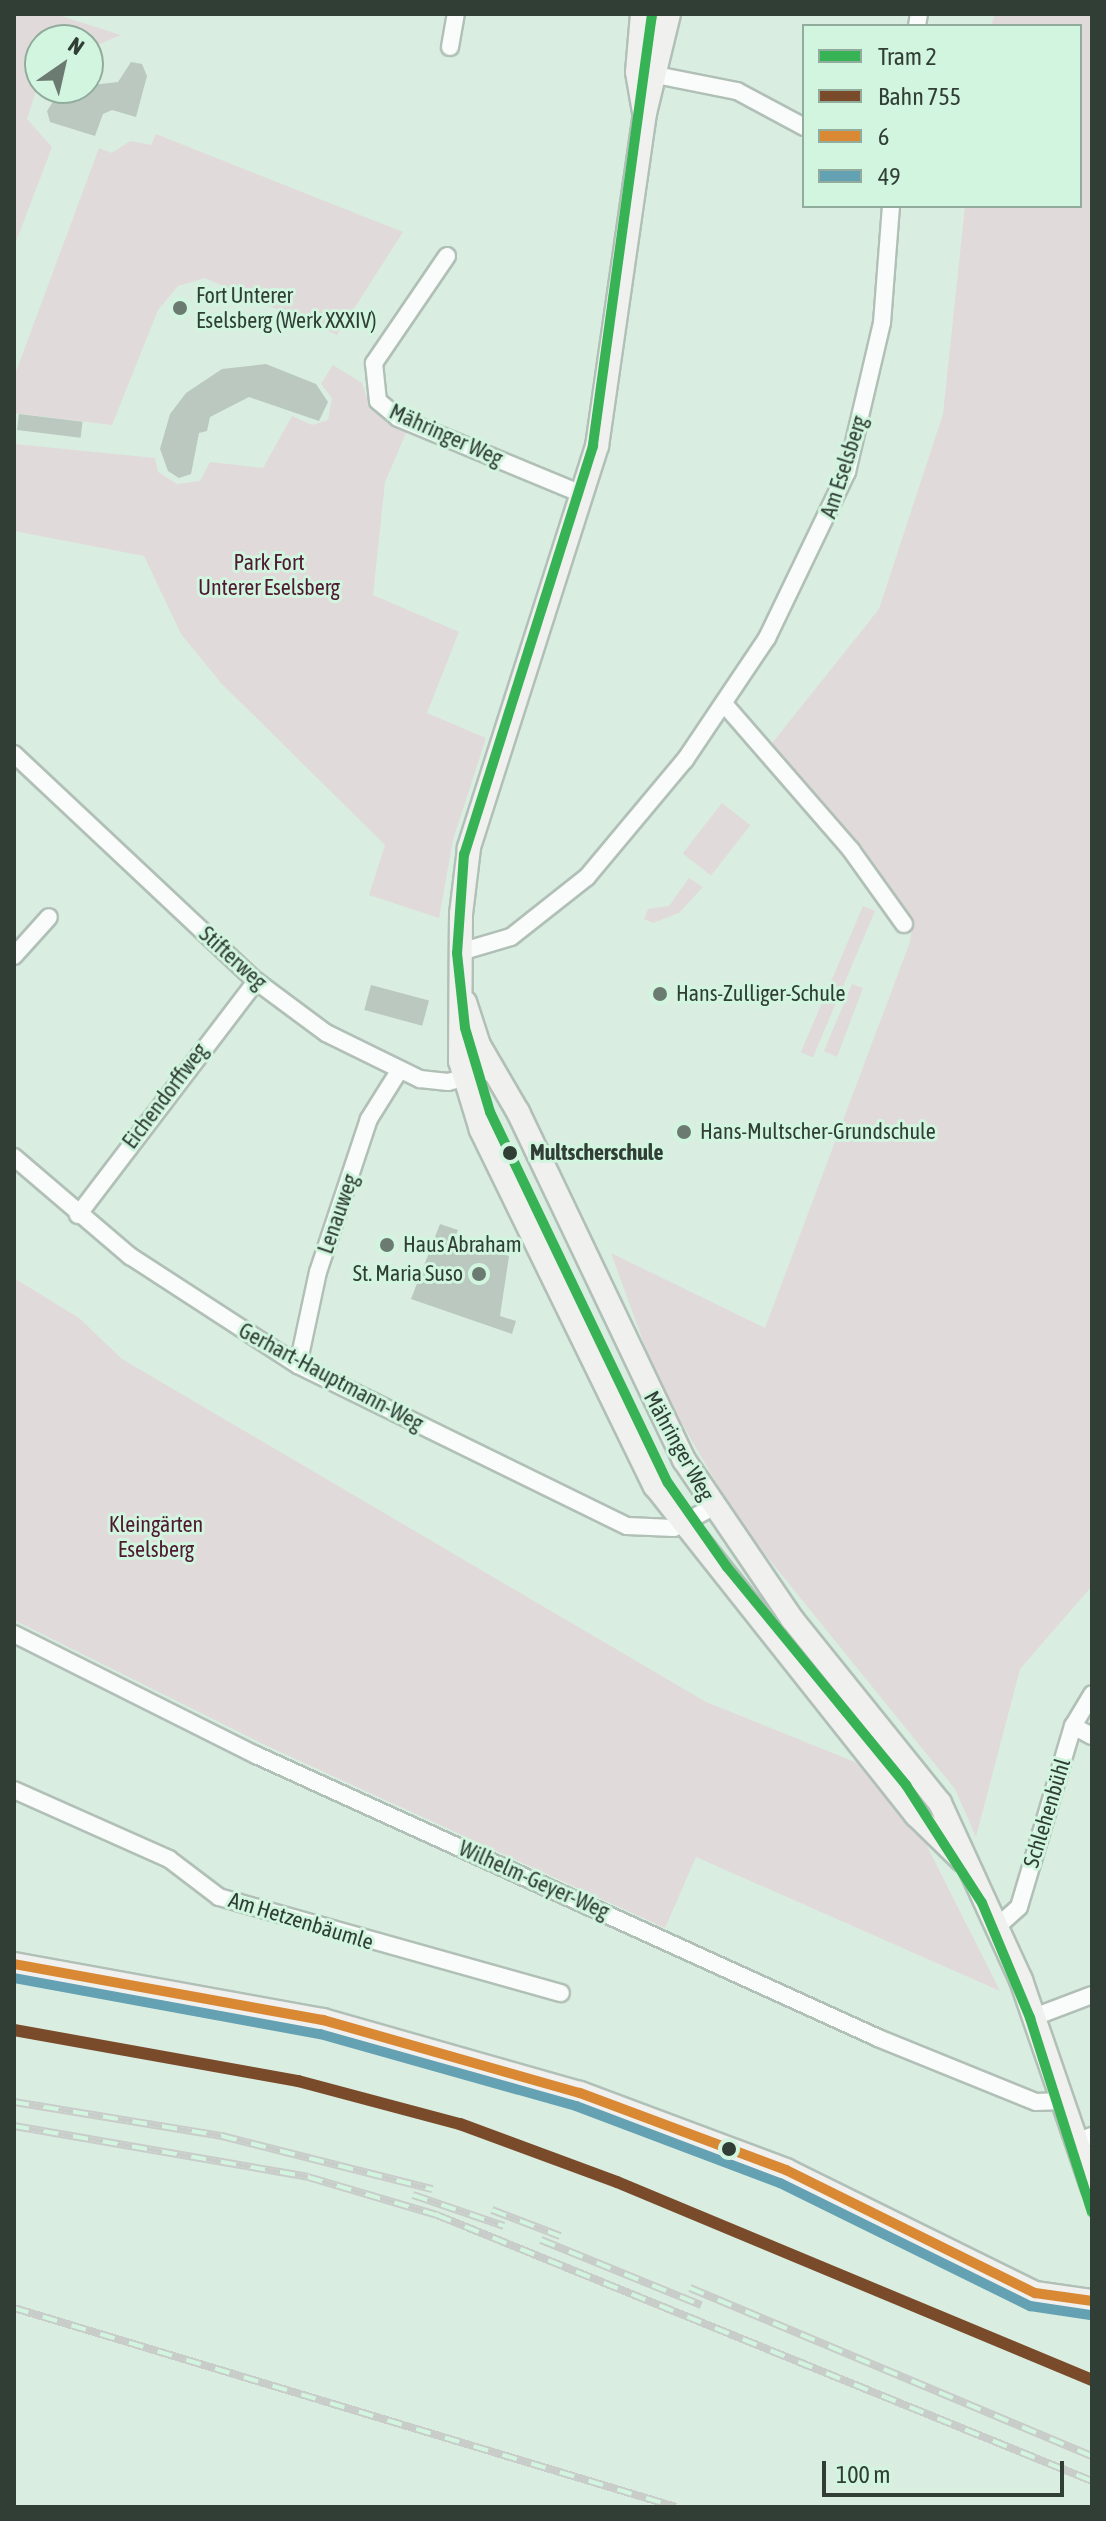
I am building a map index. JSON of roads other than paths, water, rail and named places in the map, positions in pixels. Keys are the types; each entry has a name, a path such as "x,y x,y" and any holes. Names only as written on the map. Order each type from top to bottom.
{"street":[{"path":"450,47 456,14"},
{"name":"Mähringer Weg","path":"642,14 647,74 645,113 607,393 584,495 475,822 463,883 462,992 457,1040 463,1080 481,1130 610,1406 682,1526 916,1815 962,1860"},
{"name":"Mähringer Weg","path":"647,74 669,14"},
{"path":"647,74 737,91 802,126"},
{"name":"Am Eselsberg","path":"460,952 511,937 587,877 726,706 795,588 847,472 882,323 891,208"},
{"name":"Mähringer Weg","path":"447,256 374,363 373,384 382,408 584,495"},
{"path":"726,706 851,850 904,924"},
{"name":"Stifterweg","path":"14,754 256,981 335,1038 399,1071 440,1082 463,1080 494,1070"},
{"path":"14,956 49,917"},
{"name":"Eichendorffweg","path":"78,1215 256,981"},
{"name":"Mähringer Weg","path":"462,992 494,1070 658,1413 713,1507 809,1640 929,1785 962,1860 998,1926 1034,2017 1062,2101 1084,2139 1092,2205"},
{"name":"Lenauweg","path":"298,1365 318,1272 369,1119 399,1071"},
{"name":"Gerhart-Hauptmann-Weg","path":"14,1157 78,1215 187,1296 298,1365 627,1526 682,1526"},
{"path":"682,1526 713,1507"},
{"name":"Wilhelm-Geyer-Weg","path":"14,1634 256,1755 878,2038 1036,2102 1062,2101"},
{"name":"Schlehenbühl","path":"998,1926 1019,1907 1073,1726 1092,1694"},
{"path":"1073,1726 1092,1736"},
{"name":"Am Hetzenbäumle","path":"14,1790 169,1859 219,1897 561,1993"},
{"path":"14,1964 323,2020 580,2093 786,2170 1035,2293 1092,2301"},
{"path":"1034,2017 1092,1995"}],"railway":[{"path":"14,2102 222,2136 432,2189"},
{"path":"14,2126 308,2177 437,2215 1092,2481"},
{"path":"413,2195 504,2226"},
{"path":"492,2210 560,2236"},
{"path":"541,2240 701,2305"},
{"path":"690,2288 1092,2456"},
{"path":"14,2308 676,2507"}],"tram line":[{"name":"2","path":"652,14 593,446 464,854 457,953 465,1028 490,1112 668,1483 727,1567 906,1785 982,1903 1030,2018 1092,2212"}],"rail line":[{"name":"755","path":"14,2030 298,2081 460,2124 617,2182 1092,2380"}],"place":[{"name":"Fort Unterer Eselsberg (Werk XXXIV)","path":"180,308"},
{"name":"Hans-Zulliger-Schule","path":"660,994"},
{"name":"Hans-Multscher-Grundschule","path":"684,1132"},
{"name":"Multscherschule","path":"510,1153"},
{"name":"Haus Abraham","path":"387,1245"},
{"name":"St. Maria Suso","path":"479,1274"}],"park label":[{"name":"Park Fort Unterer Eselsberg","path":"269,574"},
{"name":"Kleingärten Eselsberg","path":"156,1536"}]}
